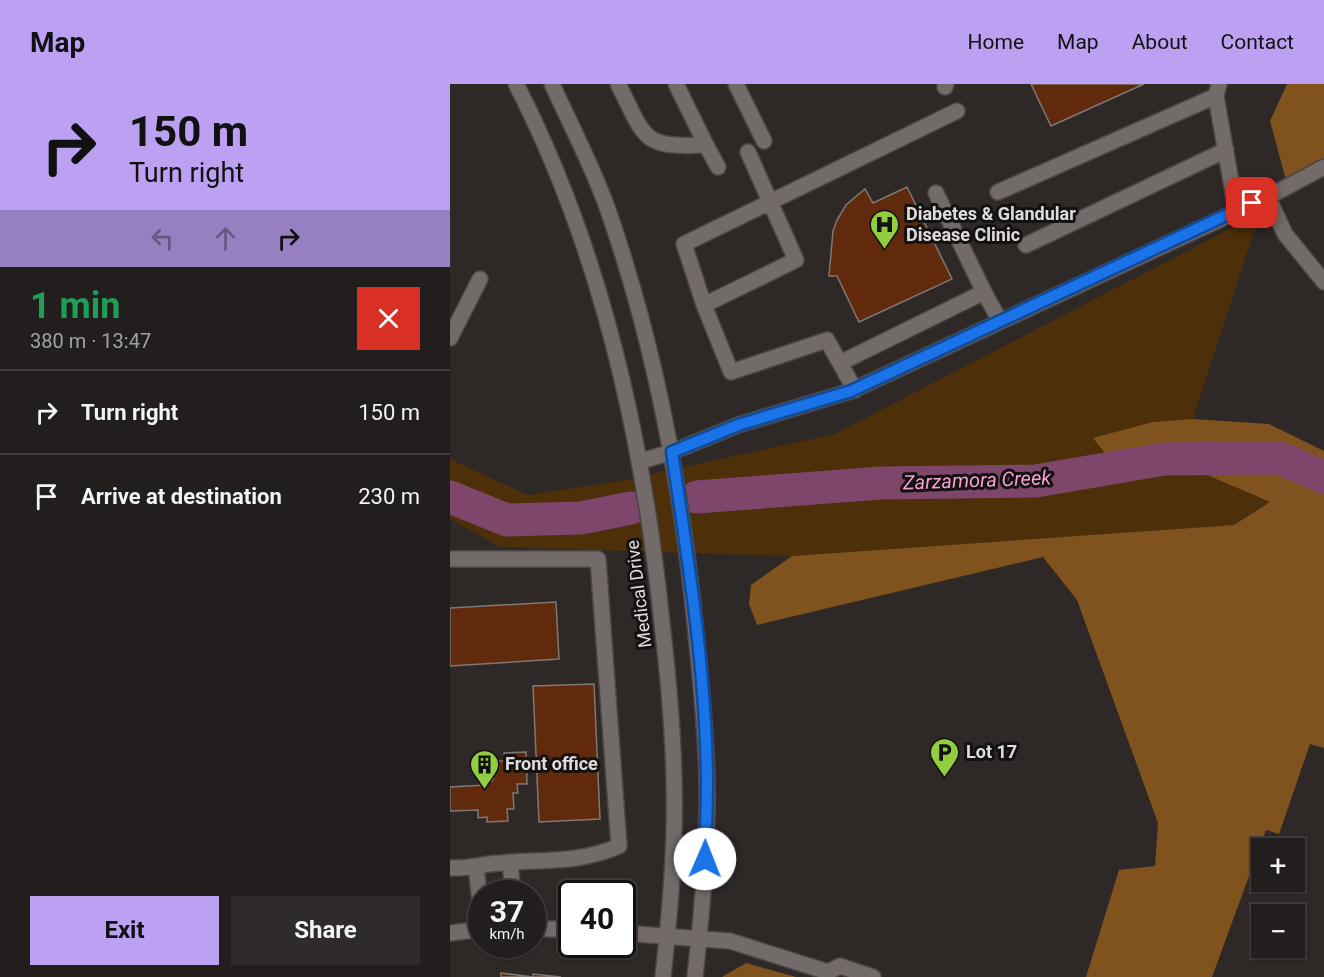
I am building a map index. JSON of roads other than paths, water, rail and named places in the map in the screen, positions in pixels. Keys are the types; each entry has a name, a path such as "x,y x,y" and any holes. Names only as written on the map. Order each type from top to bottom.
{"street":[{"name":"Medical Drive","path":"516,84 576,220 620,374 641,461 670,698 674,780 672,877 663,977"},
{"path":"552,84 615,230 652,366 672,452 690,575 707,780 705,868 695,977"},
{"path":"618,84 644,133 654,142 672,146 706,145"},
{"path":"676,84 718,167"},
{"path":"736,84 764,141"},
{"path":"999,192 1218,90 1236,210"},
{"path":"855,390 827,340 731,372 704,305 684,244 957,111"},
{"path":"1026,245 1226,150"},
{"path":"704,305 796,260 748,152"},
{"path":"641,461 672,452 738,425 855,390 1268,197 1324,167"},
{"path":"936,194 1000,321"},
{"path":"1268,197 1285,234 1324,282"},
{"path":"450,338 480,279"},
{"path":"840,363 984,292"},
{"path":"450,559 598,559 619,846 598,855 579,859 510,862 450,868"},
{"path":"510,862 512,880"},
{"path":"476,867 478,880"},
{"path":"450,933 468,931"},
{"path":"636,934 730,941 829,975 840,966 873,977"}],"waterway":[{"name":"Zarzamora Creek","path":"697,497 881,483 1036,481 1164,459 1280,458 1324,477"},
{"name":"Zarzamora Creek","path":"450,497 507,520 581,518 631,508"}],"place":[{"name":"Diabetes & Glandular Disease Clinic","path":"885,250"},
{"name":"Lot 17","path":"945,778"},
{"name":"Front office","path":"484,790"}]}
